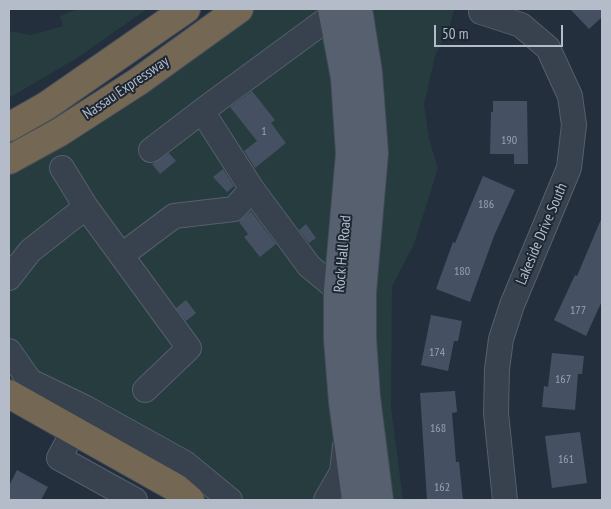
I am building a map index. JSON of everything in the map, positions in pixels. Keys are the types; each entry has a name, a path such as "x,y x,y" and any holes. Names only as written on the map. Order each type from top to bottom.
{"highway":[{"name":"Nassau Expressway","path":"9,127 46,106 186,9"},
{"name":"Nassau Expressway","path":"9,160 60,132 139,81 239,9"},
{"path":"9,394 80,419 190,500"}],"main road":[{"name":"Rock Hall Road","path":"341,10 350,154 338,290 339,349 347,435 356,500"},
{"name":"Rock Hall Road","path":"341,10 368,72 374,153 362,292 362,338 366,397 379,500"}],"street":[{"path":"151,150 341,10"},
{"name":"Lakeside Drive South","path":"481,12 521,24 548,48 570,96 574,125 569,168 512,305 501,339 497,369 496,413 505,500"},
{"path":"202,111 252,189 309,266 338,290"},
{"path":"62,168 86,207 189,348 145,390"},
{"path":"122,255 174,216 234,209 252,189"},
{"path":"9,278 30,251 86,207"},
{"path":"9,351 30,381 80,419 185,463 230,500"},
{"path":"80,419 59,458 134,500"},
{"path":"326,500 342,472 347,435"}],"green space":[{"path":"78,9 147,9 77,58 9,98 9,31 31,35 63,26 60,16"},
{"path":"244,9 328,9 343,63 353,500 185,500 9,396 9,164"},
{"path":"359,9 454,9 450,25 435,56 424,105 429,139 438,168 414,244 392,287 391,408 403,500 382,500"}],"building":[{"path":"570,9 602,9 602,17 589,29"},
{"path":"252,91 275,120 271,123 286,143 255,168 244,151 257,141 230,107"},
{"path":"493,101 527,101 528,164 514,164 514,154 490,154"},
{"path":"169,153 176,161 160,174 152,164"},
{"path":"223,169 234,186 227,192 213,177"},
{"path":"483,176 515,190 494,236 470,302 436,289 453,242 455,243"},
{"path":"251,211 276,244 260,257 244,237 248,234 239,222"},
{"path":"602,217 602,301 586,336 554,320 575,275 577,276"},
{"path":"306,224 316,238 309,243 299,230"},
{"path":"186,300 196,313 186,321 176,308"},
{"path":"431,315 462,321 458,341 454,341 448,371 421,365"},
{"path":"552,353 584,356 582,374 578,374 575,410 542,407 544,386 548,387"},
{"path":"455,391 457,412 452,413 456,462 459,462 463,500 427,500 420,393"},
{"path":"580,432 587,483 552,488 545,436"},
{"path":"17,470 48,487 41,500 9,500 9,486"}]}
